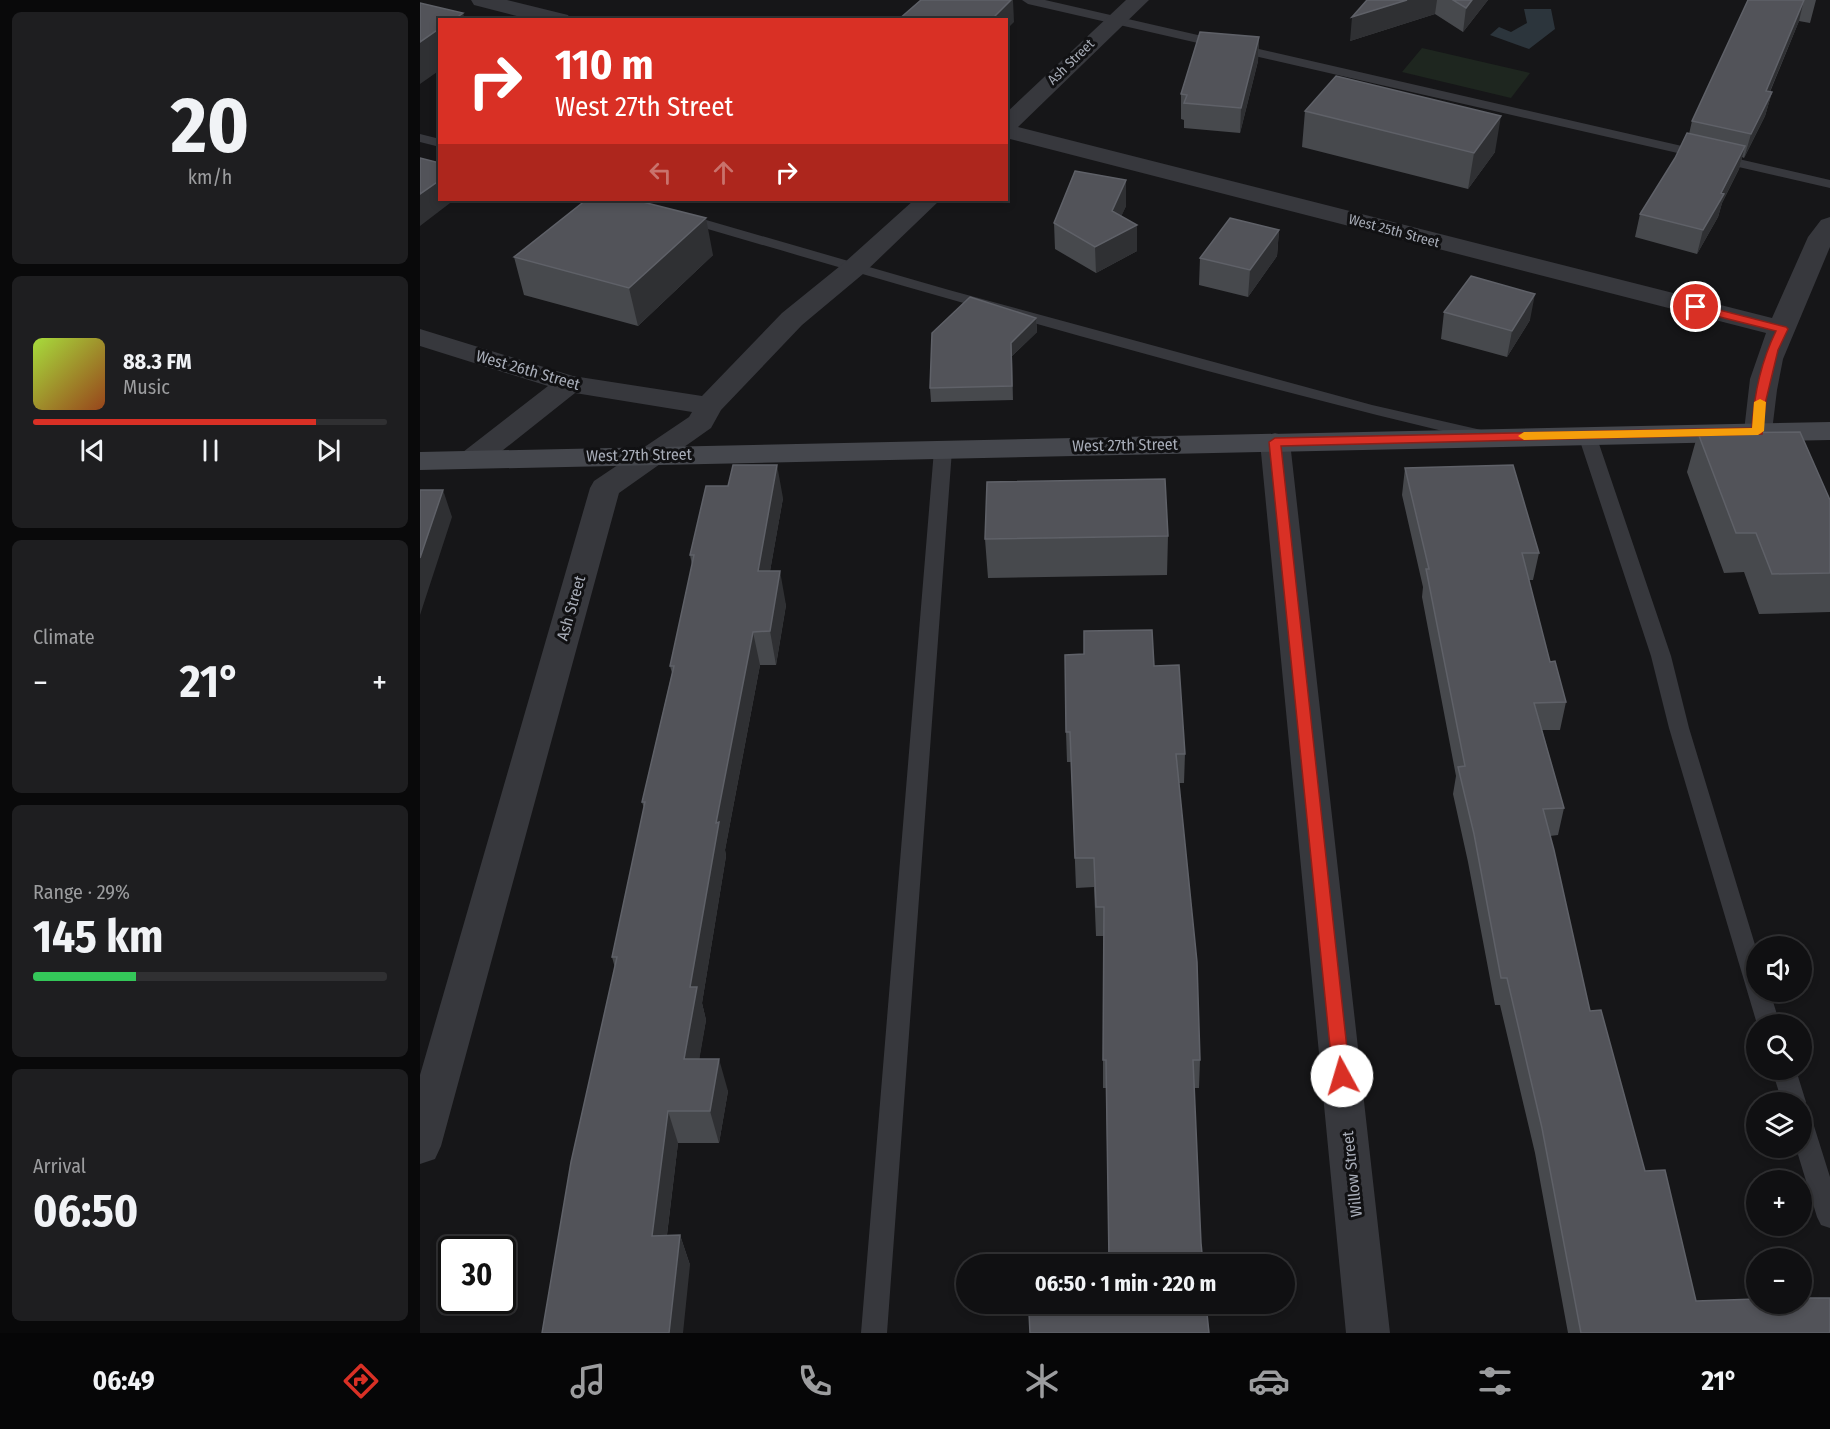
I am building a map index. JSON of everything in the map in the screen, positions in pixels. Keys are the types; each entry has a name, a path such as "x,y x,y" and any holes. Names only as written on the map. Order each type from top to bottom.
{"main road":[{"name":"West 27th Street","path":"420,461 1485,436 1830,431"}],"street":[{"path":"482,0 552,18"},
{"name":"Ash Street","path":"1008,124 1138,0"},
{"name":"West 25th Street","path":"1008,132 1782,329"},
{"name":"Ash Street","path":"420,1146 605,488 700,422 709,406 792,319 854,268 927,201"},
{"path":"1758,431 1760,400 1772,350 1827,233"},
{"name":"West 26th Street","path":"420,337 569,384 709,406"},
{"path":"473,459 569,384"},
{"name":"Willow Street","path":"1275,442 1368,1333"}],"lane":[{"path":"1028,0 1830,184"},
{"path":"420,138 438,142"},
{"path":"671,213 854,268 1369,409 1485,436"},
{"path":"1587,435 1661,656 1679,728 1746,950"},
{"path":"874,1333 944,450"},
{"path":"1812,1158 1830,1217"}],"shaded area":[{"path":"1524,9 1551,9 1555,29 1529,49 1490,35 1499,27 1511,32 1527,23"},
{"path":"1422,48 1530,73 1511,98 1402,72"}],"building":[{"path":"921,0 1011,0 993,18 900,18"},
{"path":"1367,0 1407,0 1352,17"},
{"path":"1453,0 1472,0 1466,8"},
{"path":"1748,0 1804,0 1766,91 1772,92 1751,134 1692,121"},
{"path":"420,3 463,13 456,18 438,18 438,29 420,42"},
{"path":"1200,32 1259,37 1241,108 1184,103 1187,95 1181,94"},
{"path":"1336,76 1501,116 1474,153 1305,111"},
{"path":"1687,133 1745,146 1721,193 1724,194 1703,230 1640,214 1675,158"},
{"path":"420,158 438,162 438,181 420,194"},
{"path":"1075,171 1126,180 1112,211 1137,225 1095,247 1054,223"},
{"path":"585,201 639,201 706,218 629,288 514,257"},
{"path":"1230,218 1279,230 1250,270 1200,258"},
{"path":"1471,276 1535,294 1512,331 1444,312"},
{"path":"970,297 1036,318 1011,343 1012,386 930,388 932,333"},
{"path":"1800,432 1830,500 1830,573 1772,574 1756,533 1736,533 1698,433"},
{"path":"733,465 777,465 758,571 780,571 770,631 753,632 716,823 719,822 690,987 697,987 684,1059 719,1059 710,1111 668,1111 652,1236 680,1235 669,1333 542,1333 571,1162 617,957 612,957 645,802 642,802 674,666 670,666 694,555 690,555 706,486 728,486"},
{"path":"1513,465 1539,553 1522,553 1550,662 1555,661 1566,702 1534,703 1564,808 1543,809 1590,1011 1601,1010 1645,1171 1665,1170 1696,1301 1746,1299 1746,1314 1812,1314 1812,1298 1830,1298 1830,1333 1581,1333 1542,1128 1507,978 1501,978 1474,834 1458,767 1465,766 1426,569 1429,569 1405,468"},
{"path":"1165,479 1168,536 985,539 987,482"},
{"path":"420,490 443,490 420,558"},
{"path":"1152,630 1154,666 1179,665 1185,754 1176,754 1197,962 1200,1060 1193,1060 1202,1254 1109,1254 1106,1060 1103,1060 1104,907 1096,907 1094,858 1075,858 1070,732 1066,732 1065,655 1084,654 1084,631"},
{"path":"1029,1314 1207,1314 1209,1333 1030,1333"}],"slow traffic":[{"path":"1524,436 1758,431 1760,402"}],"route":[{"path":"1342,1076 1275,442 1758,431 1760,400 1772,350 1782,329 1696,307"}]}
